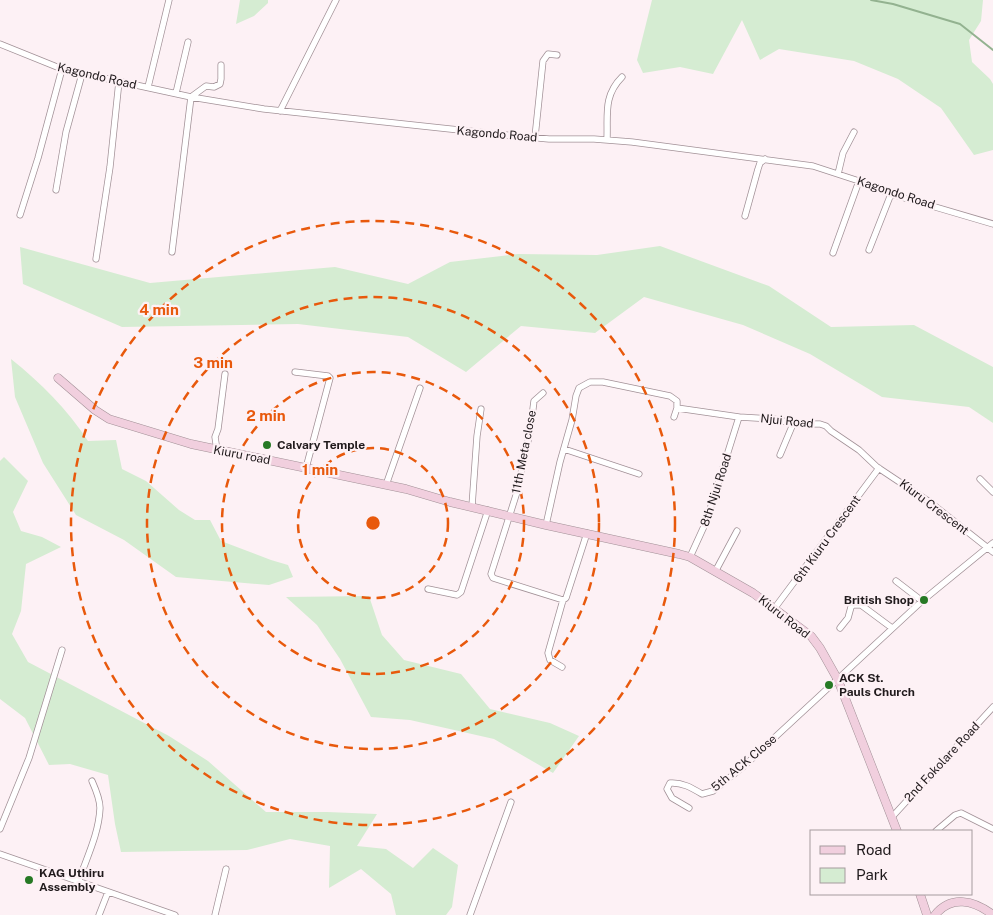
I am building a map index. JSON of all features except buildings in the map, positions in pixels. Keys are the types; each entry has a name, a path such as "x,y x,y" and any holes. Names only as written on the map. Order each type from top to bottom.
{"street":[{"path":"148,87 169,0"},
{"path":"280,110 336,0"},
{"path":"176,94 188,42"},
{"name":"Kagondo Road","path":"0,44 62,69 191,97 280,110 535,137 607,140 813,166 891,194 993,224"},
{"path":"535,137 543,61 548,54 556,55"},
{"path":"172,252 191,97 206,86 214,88 220,84 221,65"},
{"path":"20,215 38,158 62,69"},
{"path":"56,190 66,132 82,74"},
{"path":"607,140 609,95 612,88 622,77"},
{"path":"96,259 110,167 119,81"},
{"path":"838,174 844,149 854,132"},
{"path":"745,216 760,163 765,159"},
{"path":"833,253 859,181"},
{"path":"869,250 891,194"},
{"path":"295,372 328,376 330,378 306,468"},
{"path":"217,450 215,437 218,429 225,374"},
{"name":"Kiuru road","path":"58,378 95,410 109,419 191,444 386,485 546,525 587,533"},
{"path":"546,525 579,388 594,382 603,382 670,396 677,401 674,417"},
{"path":"386,485 420,388"},
{"name":"11th Meta close","path":"543,393 534,400 530,432 518,492 491,574 493,578 563,600"},
{"name":"Njui Road","path":"677,408 738,420 774,419 793,424 820,424 826,426 860,450 879,468"},
{"path":"472,506 476,436 481,409"},
{"name":"8th Njui Road","path":"690,557 706,522 738,420"},
{"path":"780,455 793,424"},
{"path":"564,449 639,474"},
{"name":"Kiuru Crescent","path":"879,468 931,504 993,552"},
{"name":"6th Kiuru Crescent","path":"774,609 879,468"},
{"path":"980,479 993,492"},
{"path":"428,589 457,595 461,592 488,510"},
{"path":"716,572 737,531"},
{"path":"562,667 550,660 548,653 563,600 566,598 587,533"},
{"name":"Kiuru Road","path":"587,533 690,557 753,593 811,636 838,680 897,830"},
{"path":"838,680 922,601 993,543"},
{"path":"896,581 922,601"},
{"path":"840,628 848,618 850,607 861,604 892,628"},
{"path":"0,829 29,758 62,650"},
{"name":"5th ACK Close","path":"689,808 672,798 667,789 670,783 677,782 702,794 713,791 744,766 838,680"},
{"name":"2nd Fokolare Road","path":"892,817 993,707"},
{"path":"79,880 98,829 100,807 98,794 92,781"},
{"path":"470,915 511,802"},
{"path":"937,830 955,815 962,813 993,829"},
{"path":"0,854 176,915"},
{"path":"215,915 226,869"},
{"path":"99,915 108,892"},
{"path":"920,895 927,915"},
{"path":"935,915 944,905 965,902 984,908 993,915"}],"green space":[{"path":"240,0 268,0 268,3 254,16 236,24"},
{"path":"652,0 983,0 981,21 969,40 972,62 993,84 993,150 974,155 941,108 898,79 854,61 779,49 760,60 742,20 713,74 680,67 643,73 637,60"},
{"path":"660,246 769,286 831,327 914,325 993,367 993,423 969,407 882,397 810,354 743,325 644,297 595,333 521,326 466,372 408,337 298,324 122,327 23,284 20,247 150,283 335,267 408,284 450,262 518,254 597,255"},
{"path":"11,359 53,397 88,441 116,440 122,469 146,481 179,510 195,520 210,520 221,541 288,565 293,577 269,585 176,577 124,540 76,515 43,463 15,397"},
{"path":"4,457 28,481 13,512 21,531 42,537 61,547 26,564 21,611 12,634 28,662 169,736 208,761 266,812 377,814 357,846 386,849 413,868 433,848 458,865 452,907 446,915 396,915 391,894 361,869 329,888 330,846 290,839 247,850 121,852 108,775 70,764 49,765 25,718 0,699 0,461"},
{"path":"369,596 382,635 404,660 461,674 490,709 550,723 579,736 553,773 494,739 410,720 371,717 340,659 317,625 286,597"}],"waterway":[{"path":"871,0 893,4 960,24 993,50"}],"place":[{"name":"Calvary Temple","path":"267,445"},
{"name":"British Shop","path":"924,600"},
{"name":"ACK St. Pauls Church","path":"829,685"},
{"name":"KAG Uthiru Assembly","path":"29,880"}]}
